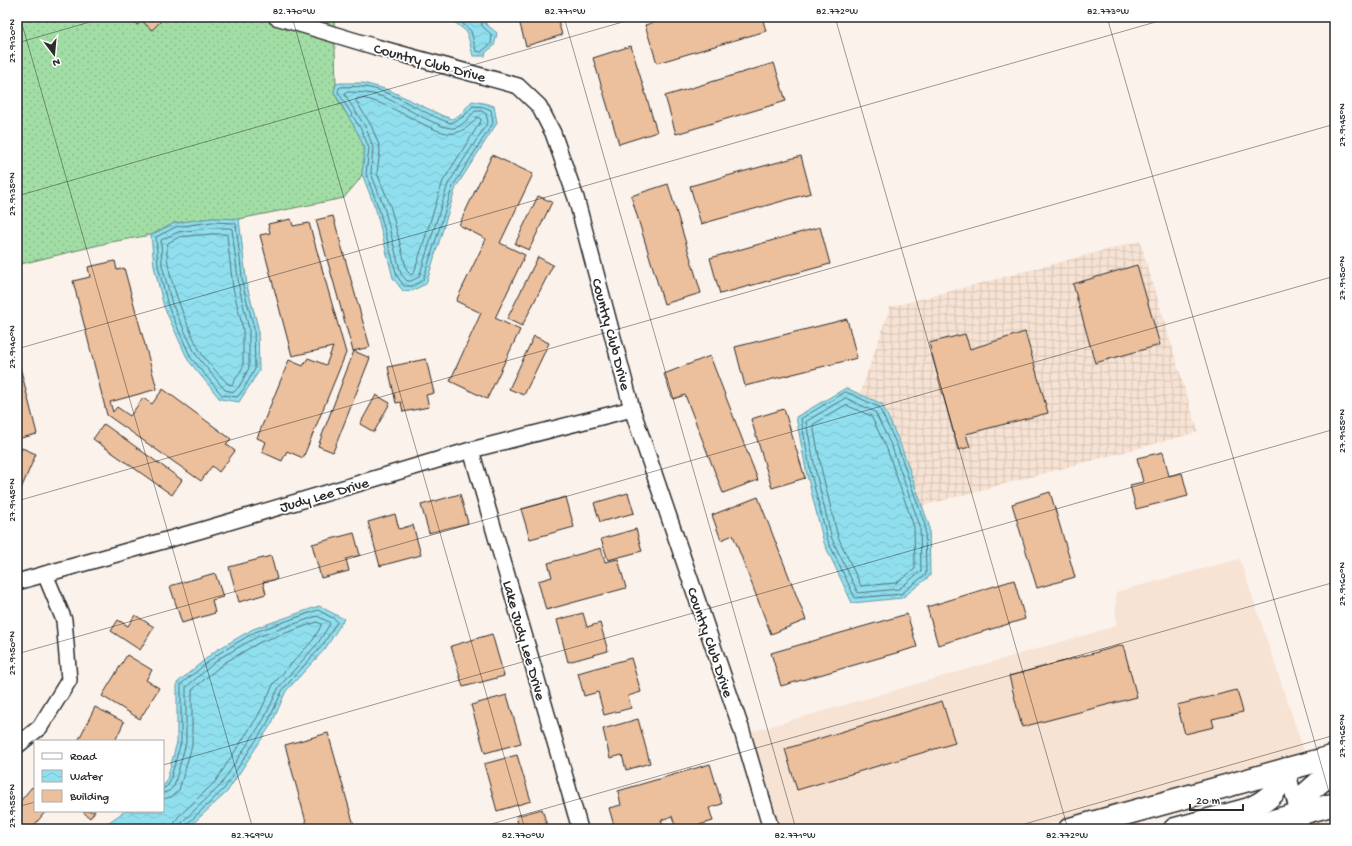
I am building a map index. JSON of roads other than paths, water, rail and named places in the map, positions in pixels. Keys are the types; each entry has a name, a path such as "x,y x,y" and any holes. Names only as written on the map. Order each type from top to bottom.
{"main road":[{"path":"1070,829 1335,756"},
{"path":"1174,829 1249,809 1261,804 1274,793 1287,769"},
{"path":"1300,822 1306,794 1322,780 1335,776"},
{"path":"1244,829 1300,822 1335,804"}],"street":[{"name":"Country Club Drive","path":"276,17 368,45 518,86 539,106 553,133 576,198 632,409 740,728 771,829"},
{"name":"Judy Lee Drive","path":"17,582 471,450 632,409"},
{"name":"Lake Judy Lee Drive","path":"471,450 580,829"},
{"path":"17,746 40,727 69,680 64,620 45,574"},
{"path":"1287,769 1300,822"}],"water":[{"path":"448,17 485,17 486,24 497,33 494,46 486,52 485,56 473,56 467,32"},
{"path":"363,83 389,90 452,119 461,114 472,101 494,106 497,123 456,187 426,284 413,290 403,291 393,278 376,210 362,174 365,150 358,133 334,92 336,84"},
{"path":"212,218 239,219 247,286 258,327 259,371 239,402 220,399 188,360 164,307 154,266 151,235 175,223"},
{"path":"846,388 882,404 900,443 929,525 930,576 902,598 852,603 824,543 807,475 796,417"},
{"path":"319,606 344,619 325,649 286,691 272,723 227,792 187,829 99,829 124,812 164,812 164,784 166,783 177,742 177,683 215,651 253,629"}]}
